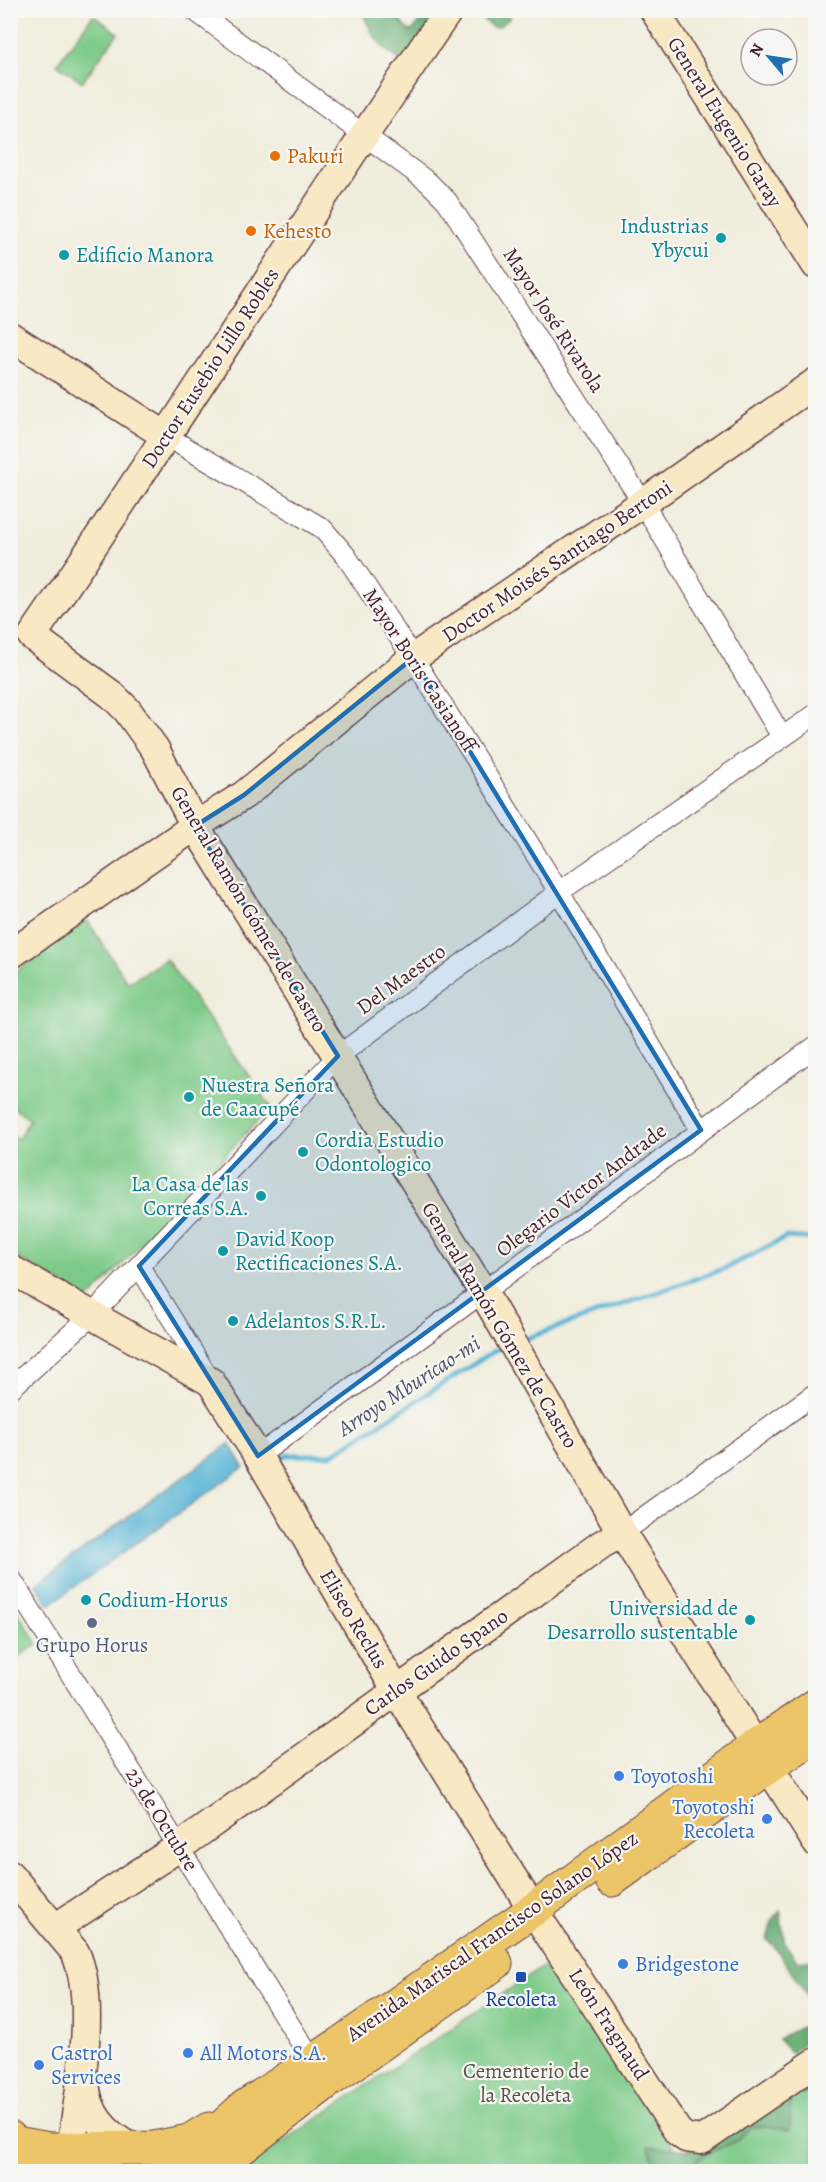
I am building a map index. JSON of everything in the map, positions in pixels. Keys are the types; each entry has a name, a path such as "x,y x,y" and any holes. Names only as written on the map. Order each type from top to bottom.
{"highway":[{"name":"Avenida Mariscal Francisco Solano López","path":"210,2172 539,1918 762,1757 816,1705"},
{"name":"Avenida Mariscal Francisco Solano López","path":"762,1757 816,1736"},
{"name":"Avenida Mariscal Francisco Solano López","path":"173,2172 244,2107 539,1918"},
{"path":"13,2140 49,2149 69,2160 132,2148 154,2148 189,2141 244,2107"}],"main road":[{"name":"Doctor Eusebio Lillo Robles","path":"32,636 363,134 448,10"},
{"name":"General Eugenio Garay","path":"654,10 816,265"},
{"name":"Mayor Boris Casianoff","path":"10,336 166,436"},
{"name":"Doctor Moisés Santiago Bertoni","path":"14,949 195,825 244,795 413,658 644,503 816,382"},
{"name":"General Ramón Gómez de Castro","path":"32,636 112,695 127,710 155,749 195,825 483,1292 622,1533 816,1842"},
{"path":"10,1269 91,1316"},
{"name":"Eliseo Reclus","path":"91,1316 211,1382 254,1450 396,1690 539,1918"},
{"name":"Carlos Guido Spano","path":"55,1928 179,1847 396,1690 602,1544 622,1533"},
{"path":"10,1875 75,1952 82,1971 85,1996 86,2094 93,2114 103,2129 132,2148"},
{"name":"León Fragnaud","path":"539,1918 678,2132 686,2138 702,2140 816,2062"},
{"path":"69,2160 84,2064"},
{"path":"13,2140 45,2172"}],"street":[{"name":"Mayor José Rivarola","path":"194,10 428,182 447,201 644,503 782,737"},
{"name":"Mayor Boris Casianoff","path":"166,436 322,528 346,556 413,658 559,892 701,1130"},
{"name":"Del Maestro","path":"10,1389 91,1316 338,1056 559,892 816,714"},
{"name":"Olegario Victor Andrade","path":"254,1450 290,1432 816,1047"},
{"name":"Eliseo Reclus","path":"139,1266 211,1382"},
{"name":"Carlos Guido Spano","path":"622,1533 816,1393"},
{"name":"23 de Octubre","path":"16,1585 314,2062"}],"highlighted area":[{"path":"413,658 701,1130 258,1456 139,1266 338,1056 195,826 244,795"}],"green space":[{"path":"362,11 399,11 404,26 412,31 428,11 462,11 401,61 387,51 377,39"},
{"path":"473,11 512,11 510,18 498,27 492,27"},
{"path":"93,15 118,33 82,82 57,64"},
{"path":"87,920 128,983 166,959 271,1107 91,1297 85,1298 11,1254 11,1135 18,1139 30,1119 11,1105 11,975"},
{"path":"10,1600 38,1644 11,1662 10,1662"},
{"path":"780,1911 785,1944 797,1961 815,1959 816,2002 814,2006 775,1947 767,1940 772,1921"},
{"name":"Cementerio de la Recoleta","path":"550,1962 678,2155 815,2078 815,2171 238,2172"},
{"path":"809,2023 812,2036 791,2053 778,2039"},
{"path":"815,2057 815,2092 794,2093 790,2109 790,2130 751,2127 737,2140 700,2158 686,2171 669,2171 654,2164 649,2146 691,2150"},
{"path":"145,2163 146,2172 82,2172 87,2165"}],"water":[{"path":"230,1443 244,1467 49,1605 36,1584"}],"waterway":[{"name":"Arroyo Mburicao-mi","path":"522,1340 726,1268 787,1237 816,1239"},
{"name":"Arroyo Mburicao-mi","path":"271,1461 287,1455 331,1455 505,1346"}],"place":[{"name":"Pakuri","path":"275,156"},
{"name":"Kehesto","path":"251,231"},
{"name":"Industrias Ybycui","path":"721,238"},
{"name":"Edificio Manora","path":"64,255"},
{"name":"Nuestra Señora de Caacupé","path":"189,1097"},
{"name":"Cordia Estudio Odontologico","path":"303,1152"},
{"name":"La Casa de las Correas S.A.","path":"261,1196"},
{"name":"David Koop Rectificaciones S.A.","path":"223,1251"},
{"name":"Adelantos S.R.L.","path":"233,1321"},
{"name":"Codium-Horus","path":"86,1600"},
{"name":"Universidad de Desarrollo sustentable","path":"750,1620"},
{"name":"Grupo Horus","path":"92,1623"},
{"name":"Toyotoshi","path":"619,1776"},
{"name":"Toyotoshi Recoleta","path":"767,1819"},
{"name":"Bridgestone","path":"623,1964"},
{"name":"Recoleta","path":"521,1977"},
{"name":"All Motors S.A.","path":"188,2053"},
{"name":"Castrol Services","path":"39,2065"}]}
